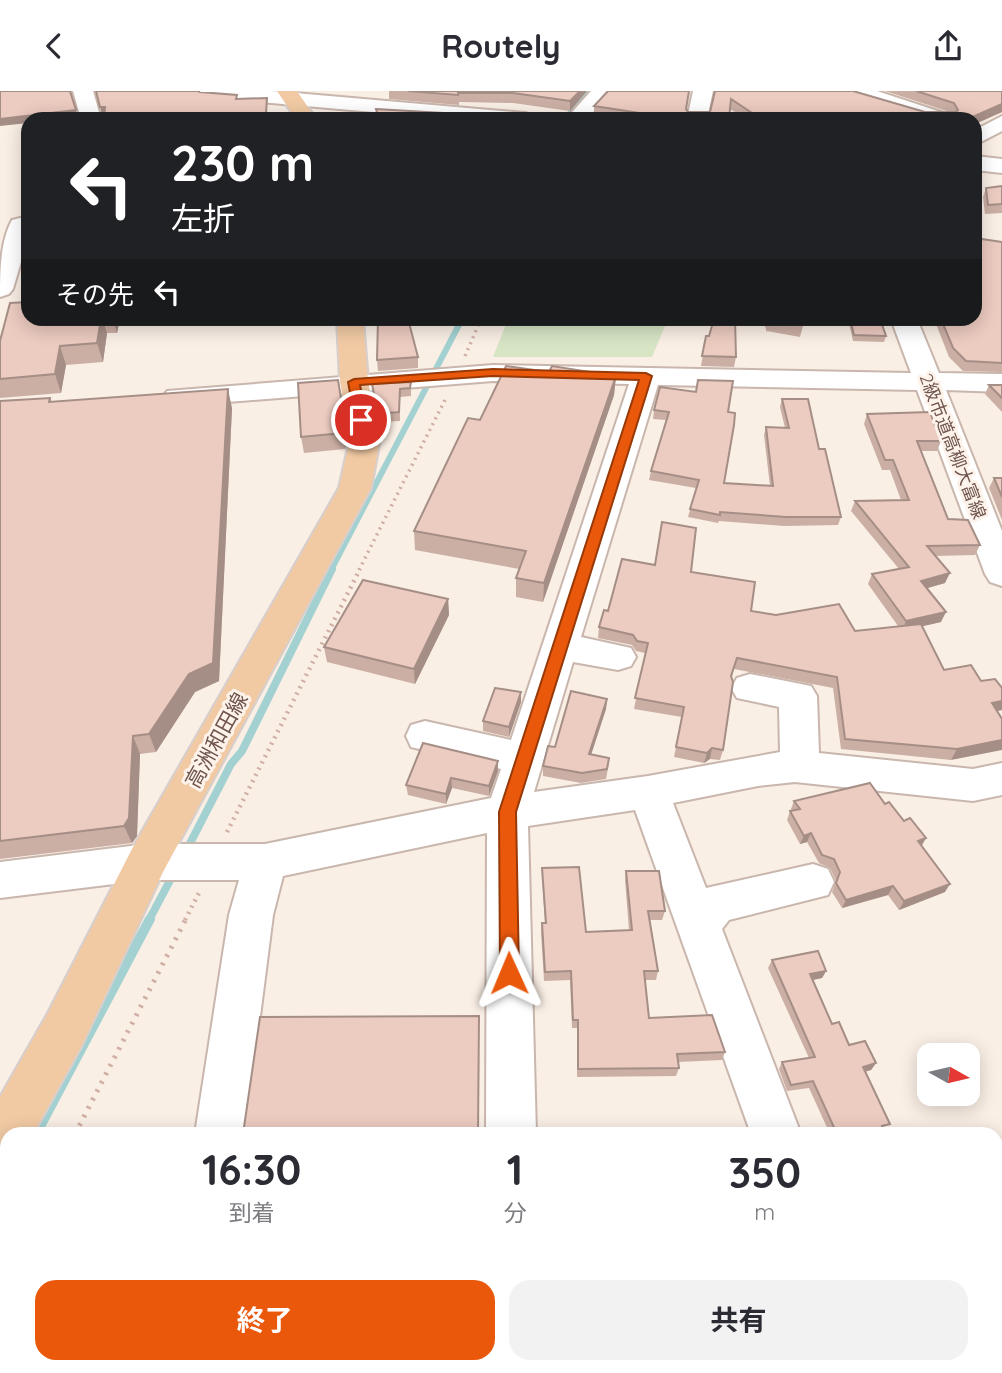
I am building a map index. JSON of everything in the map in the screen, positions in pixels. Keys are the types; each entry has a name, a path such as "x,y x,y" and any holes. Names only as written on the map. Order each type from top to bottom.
{"main road":[{"path":"289,95 301,112"},
{"name":"高洲和田線","path":"10,1127 65,1029 147,862 355,488 365,439 354,382 350,326"}],"street":[{"path":"83,91 89,112"},
{"path":"202,91 355,97 461,112"},
{"path":"482,112 484,91"},
{"path":"582,112 601,91"},
{"path":"698,112 703,91"},
{"path":"849,91 922,112"},
{"path":"982,164 1002,166"},
{"path":"0,289 16,225"},
{"name":"2級市道高柳大富線","path":"907,326 1002,571"},
{"path":"146,400 493,373 1002,383"},
{"path":"511,1127 507,812 646,376"},
{"path":"560,646 618,657"},
{"path":"750,688 798,695 800,767"},
{"path":"425,736 524,759"},
{"path":"0,880 147,862 265,862 507,812 648,792 758,770 800,767 973,785 1002,779"},
{"path":"648,792 773,1127"},
{"path":"221,1127 251,915 265,862"},
{"path":"699,925 716,904 813,882"}],"path":[{"path":"79,1127 215,863 222,842 457,375 478,326"}],"green space":[{"path":"505,326 665,326 652,357 493,357"}],"building":[{"path":"0,91 70,91 76,110 21,112 21,117 0,119"},
{"path":"96,91 198,91 237,95 236,99 267,98 266,112 105,112 105,107 100,107"},
{"path":"408,91 580,91 570,101 513,93 458,95"},
{"path":"608,91 689,91 686,109 688,112 633,112 594,106"},
{"path":"715,91 853,91 925,112 750,112 731,99 730,112 710,112"},
{"path":"916,91 1002,91 1002,104 982,113 956,112 958,110 954,103"},
{"path":"376,109 426,112 377,112"},
{"path":"1002,186 1002,204 988,205 986,188"},
{"path":"982,239 1002,242 1002,363 966,361 953,348 944,326 982,326"},
{"path":"21,302 21,326 100,326 97,343 60,346 55,374 0,379 0,341 10,303"},
{"path":"378,326 410,326 418,357 377,360"},
{"path":"712,326 735,326 736,357 702,356 706,336 709,336"},
{"path":"852,326 882,326 886,336 854,335"},
{"path":"506,366 549,372 552,366 616,376 544,583 516,578 526,551 414,531 468,418 480,420"},
{"path":"338,380 345,423 343,433 301,437 298,383"},
{"path":"698,380 733,381 728,412 735,413 734,425 724,483 773,486 766,427 789,428 782,399 808,399 819,449 825,449 841,517 786,517 720,512 720,515 690,509 699,480 651,471 669,412 654,410 660,387 696,392"},
{"path":"411,382 410,388 400,389 399,412 378,414 372,384"},
{"path":"989,385 1002,385 1002,398"},
{"path":"228,389 213,663 189,674 149,734 133,736 129,818 124,826 0,841 0,401 50,398 49,402"},
{"path":"930,412 941,441 917,441 948,519 968,520 980,545 927,546 950,573 921,581 946,612 906,621 872,574 909,567 855,501 909,500 893,460 885,460 867,414"},
{"path":"994,478 1002,478 1002,497"},
{"path":"662,522 696,528 691,572 755,582 751,611 776,615 839,604 855,631 921,624 944,670 971,665 981,681 995,679 1002,688 1002,701 992,703 1002,719 1002,740 957,749 845,739 837,677 737,658 731,676 733,682 723,750 712,748 707,753 676,747 684,707 635,698 648,643 637,641 633,635 599,627 604,610 608,611 622,559 655,565"},
{"path":"363,580 448,599 414,669 324,647"},
{"path":"495,688 521,692 509,727 483,721"},
{"path":"571,691 607,699 589,754 609,758 607,769 582,773 543,766 548,746 555,747"},
{"path":"423,743 498,761 489,786 451,778 446,794 406,785"},
{"path":"870,783 885,804 889,802 904,821 910,818 926,838 918,841 950,884 904,901 893,886 846,900 836,883 840,872 834,859 822,855 811,833 804,836 790,811 800,809 794,801"},
{"path":"579,867 586,932 632,930 626,871 659,871 665,911 648,911 658,971 644,971 649,1018 712,1015 725,1052 677,1054 679,1068 578,1069 578,1020 573,1020 571,971 545,972 542,923 546,923 542,868"},
{"path":"818,951 826,971 810,974 832,1024 839,1022 849,1045 865,1041 876,1063 863,1067 890,1124 882,1127 834,1127 813,1081 791,1085 782,1062 815,1057 772,960"},
{"path":"479,1016 478,1127 244,1127 260,1017"}],"waterway":[{"path":"570,112 589,91"},
{"path":"331,570 458,326"},
{"path":"185,853 231,764 242,751 332,569"},
{"path":"149,920 175,871"},
{"path":"40,1127 150,919"}],"route":[{"path":"361,420 354,382 493,373 646,376 507,812 509,973"}]}
